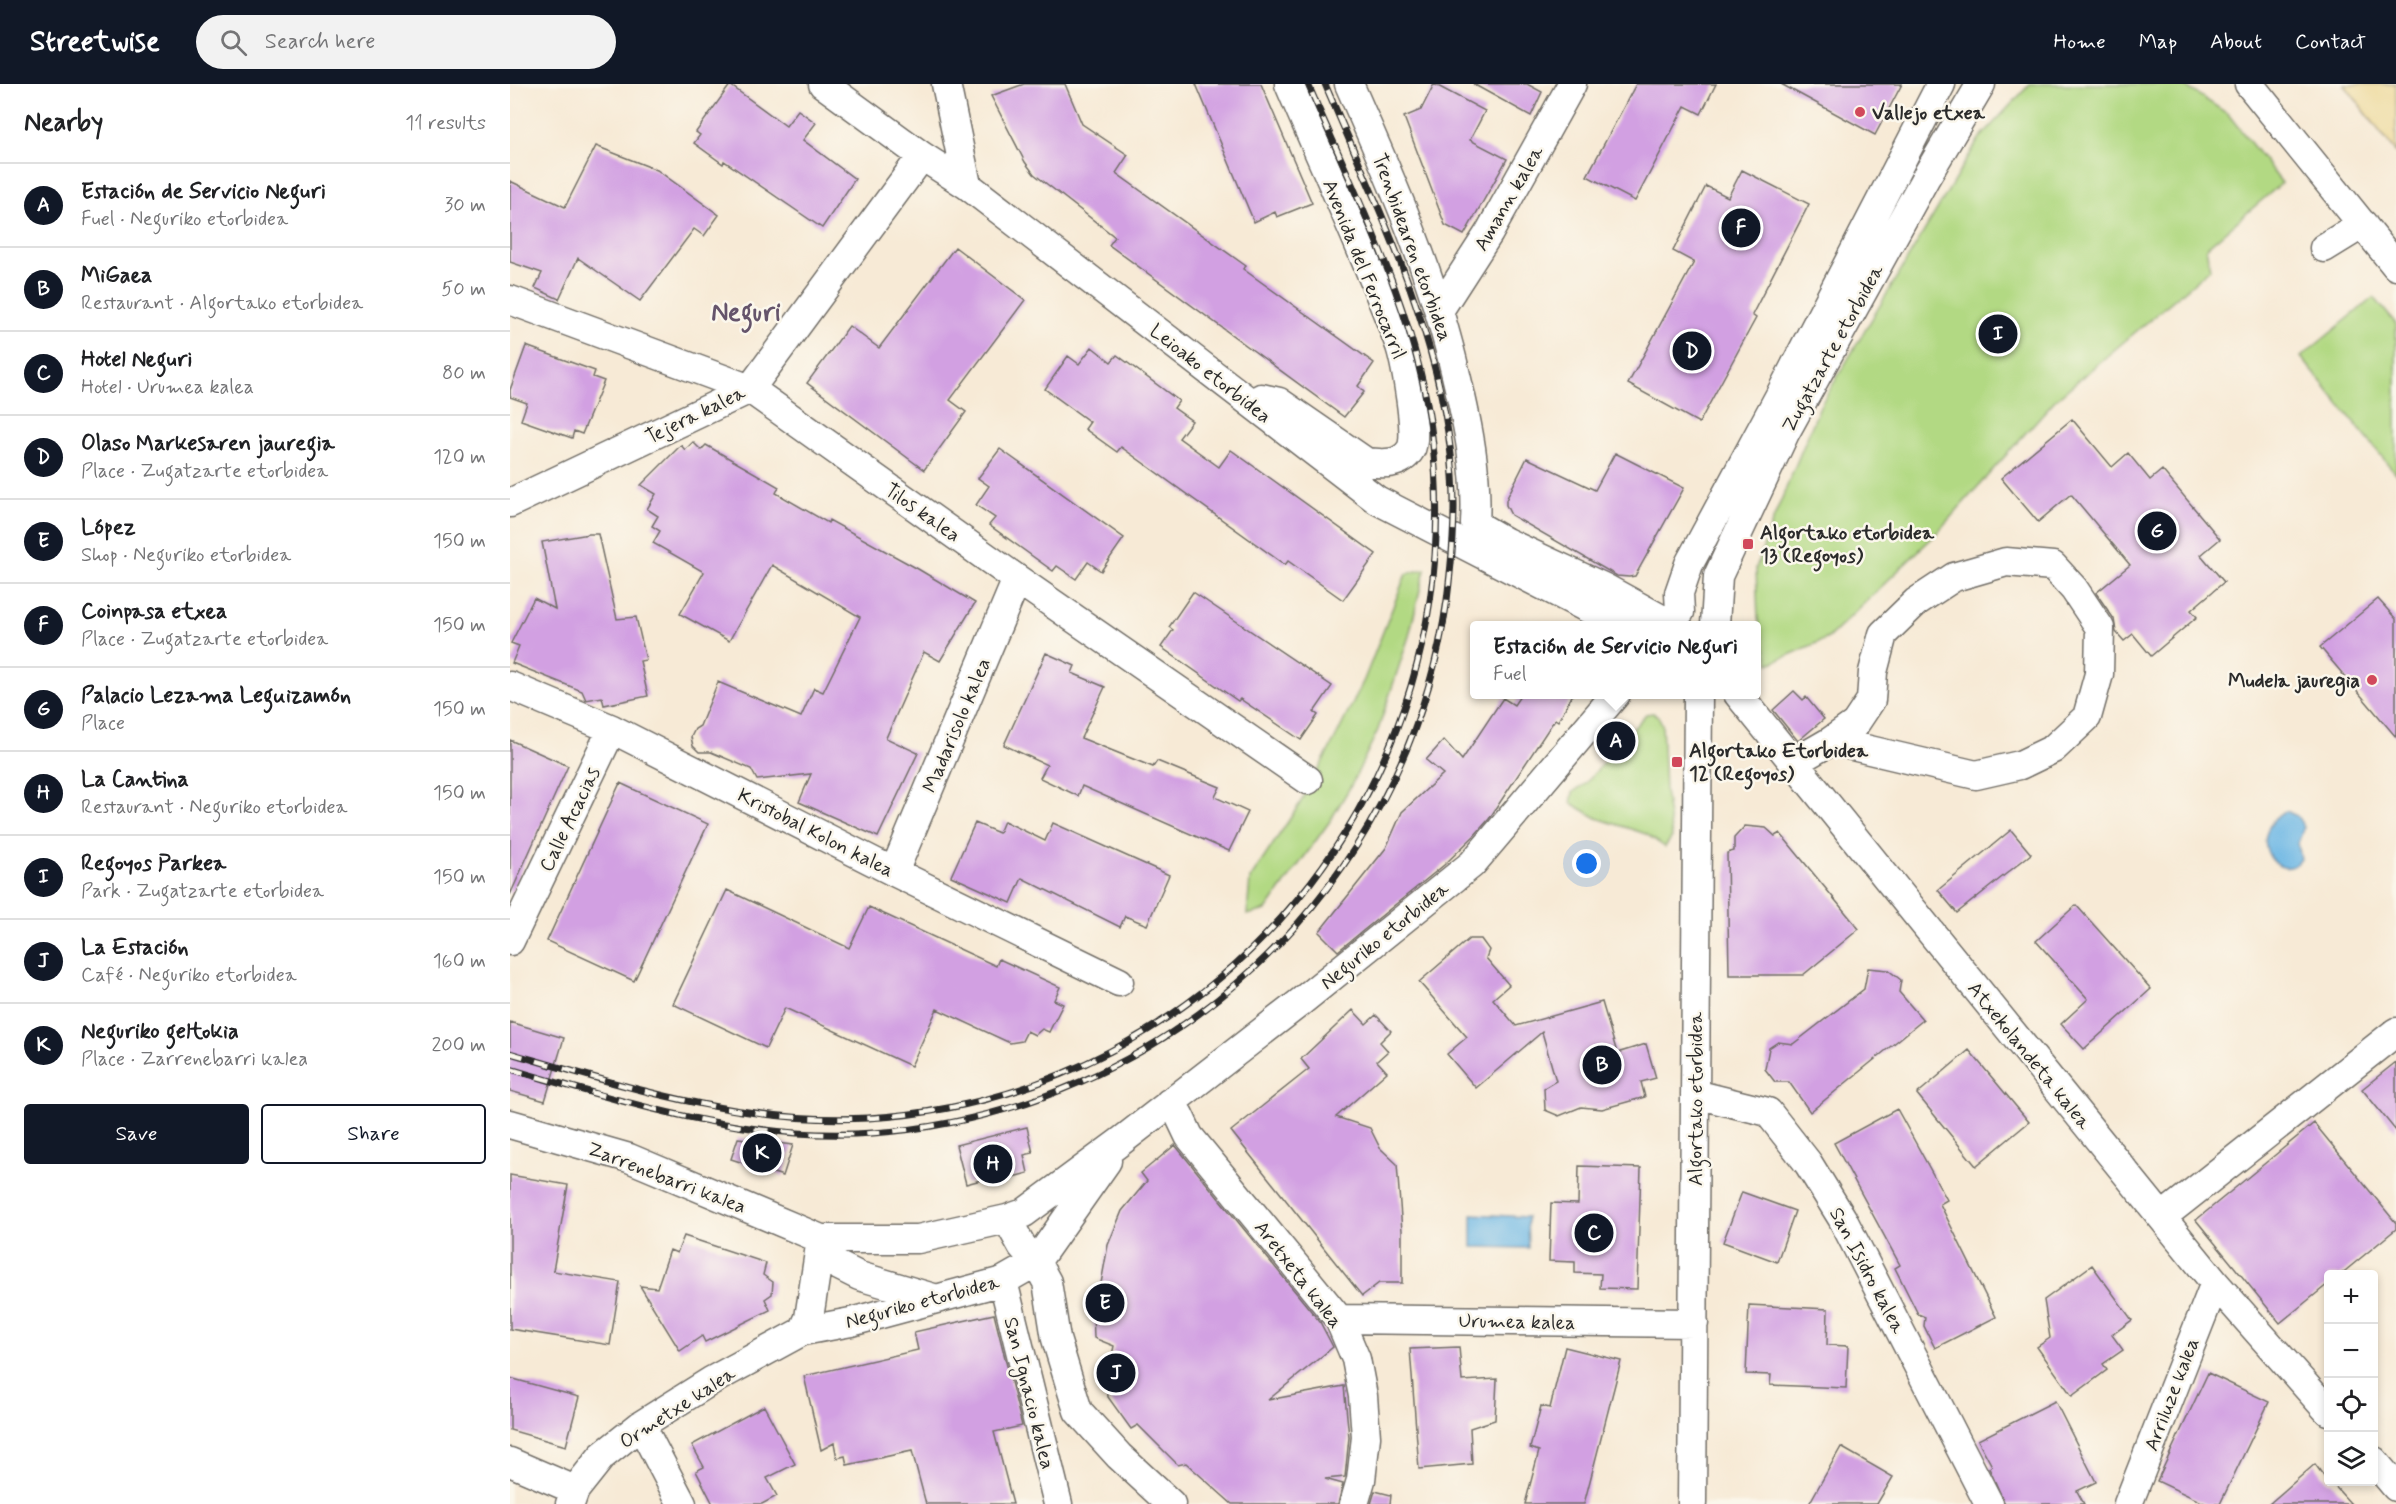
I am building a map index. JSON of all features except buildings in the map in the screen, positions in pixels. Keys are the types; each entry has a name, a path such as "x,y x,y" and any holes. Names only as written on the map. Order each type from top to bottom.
{"street":[{"name":"Leioako etorbidea","path":"824,84 921,156 967,185 1377,500 1612,621"},
{"path":"946,84 967,185"},
{"name":"Avenida del Ferrocarril","path":"1246,401 1263,397 1279,402 1366,462 1382,464 1399,461 1411,450 1414,441 1414,422 1401,348 1289,84"},
{"name":"Trenbidearen etorbidea","path":"1349,84 1405,214 1440,309 1467,420 1475,476 1475,524 1506,542 1668,620"},
{"name":"Amann kalea","path":"1440,309 1489,233 1572,84"},
{"name":"Zugatzarte etorbidea","path":"1668,620 1689,564 1781,393 1941,84"},
{"name":"Zugatzarte etorbidea","path":"1715,621 1718,576 1785,432 1926,177 1981,84"},
{"path":"2250,84 2396,266"},
{"name":"Tejera kalea","path":"510,502 750,389 921,156"},
{"path":"2324,248 2363,224"},
{"name":"Tilos kalea","path":"510,300 750,389 1017,579 1308,780"},
{"path":"1793,763 1855,724 1871,700 1873,672 1883,634 1916,602 1954,577 2006,562 2053,566 2074,590 2100,628 2099,674 2087,717 2053,750 2020,765 1976,775 1831,741"},
{"name":"Madarisolo kalea","path":"894,872 1017,579"},
{"path":"1668,620 1698,613 1709,621"},
{"name":"Kristobal Kolon kalea","path":"510,686 612,729 894,872 1119,982"},
{"name":"Neguriko etorbidea","path":"820,1248 918,1239 1024,1213 1298,1005 1472,864 1613,699"},
{"name":"Algortako etorbidea","path":"1692,1504 1698,699"},
{"name":"Atxekolandeta kalea","path":"1742,699 2215,1283 2324,1406"},
{"name":"Calle Acacias","path":"510,941 612,729"},
{"path":"2162,1217 2396,1032"},
{"name":"San Isidro kalea","path":"1695,1094 1768,1112 1808,1163 1842,1218 1989,1504"},
{"name":"Aretxeta kalea","path":"1169,1104 1179,1115 1189,1136 1339,1318 1356,1359 1363,1395 1366,1437 1361,1480 1354,1504"},
{"name":"Zarrenebarri kalea","path":"510,1124 629,1158 820,1248 859,1276 939,1299"},
{"name":"Neguriko etorbidea","path":"803,1331 851,1322 1003,1281 1036,1262 1120,1142"},
{"path":"1007,1219 1022,1246 1036,1262 1047,1282 1056,1339 1078,1411 1119,1456 1172,1504"},
{"path":"803,1331 809,1318 820,1248"},
{"name":"San Ignacio kalea","path":"1003,1281 1058,1504"},
{"name":"Arriluze kalea","path":"2128,1504 2215,1283"},
{"path":"813,1292 830,1315 851,1322"},
{"name":"Urumea kalea","path":"1339,1318 1694,1323"},
{"name":"Ormetxe kalea","path":"573,1497 602,1456 641,1425 711,1381 803,1331"},
{"path":"641,1425 682,1504"},
{"path":"510,1462 573,1497"},
{"path":"2378,1467 2396,1487"}],"green space":[{"path":"2030,84 2182,84 2228,114 2282,183 2206,248 2210,269 2055,400 1934,536 1828,638 1769,664 1761,631 1761,621 1758,619 1756,568 1773,520 1820,406 1979,139"},
{"path":"2374,297 2396,324 2396,474 2301,357"},
{"path":"1425,569 1409,636 1378,730 1352,784 1330,821 1266,910 1247,915 1250,879 1299,805 1334,741 1364,680 1406,574"},
{"path":"1653,713 1658,716 1662,724 1665,791 1672,837 1665,847 1646,834 1597,818 1571,803 1573,792 1585,784 1646,714"}],"sand":[{"path":"2344,84 2396,84 2396,153"}],"water":[{"path":"2286,811 2297,816 2304,827 2298,843 2301,859 2293,866 2286,868 2278,865 2272,859 2265,842 2272,823"},
{"path":"1472,1214 1527,1217 1528,1248 1472,1247"}],"railway":[{"path":"510,1053 687,1101 777,1116 822,1119 868,1118 995,1097 1110,1051 1212,984 1297,899 1365,799 1411,686 1434,564 1432,436 1413,345 1382,256 1308,84"},
{"path":"510,1069 644,1107 734,1126 780,1132 873,1133 980,1116 1081,1082 1173,1032 1254,968 1325,891 1381,803 1423,706 1447,600 1454,507 1447,424 1422,324 1387,227 1325,84"}],"place":[{"name":"Vallejo etxea","path":"1860,112"},
{"name":"Coinpasa etxea","path":"1741,228"},
{"name":"Regoyos Parkea","path":"1998,334"},
{"name":"Olaso Markesaren jauregia","path":"1692,351"},
{"name":"Palacio Lezama Leguizamón","path":"2157,531"},
{"name":"Algortako etorbidea 13 (Regoyos)","path":"1748,544"},
{"name":"Mudela jauregia","path":"2372,680"},
{"name":"Estación de Servicio Neguri","path":"1616,741"},
{"name":"Algortako Etorbidea 12 (Regoyos)","path":"1677,762"},
{"name":"MiGaea","path":"1602,1065"},
{"name":"Neguriko geltokia","path":"762,1153"},
{"name":"La Cantina","path":"993,1164"},
{"name":"Hotel Neguri","path":"1594,1233"},
{"name":"López","path":"1105,1303"},
{"name":"La Estación","path":"1116,1373"}],"district":[{"name":"Neguri","path":"746,311"}]}
